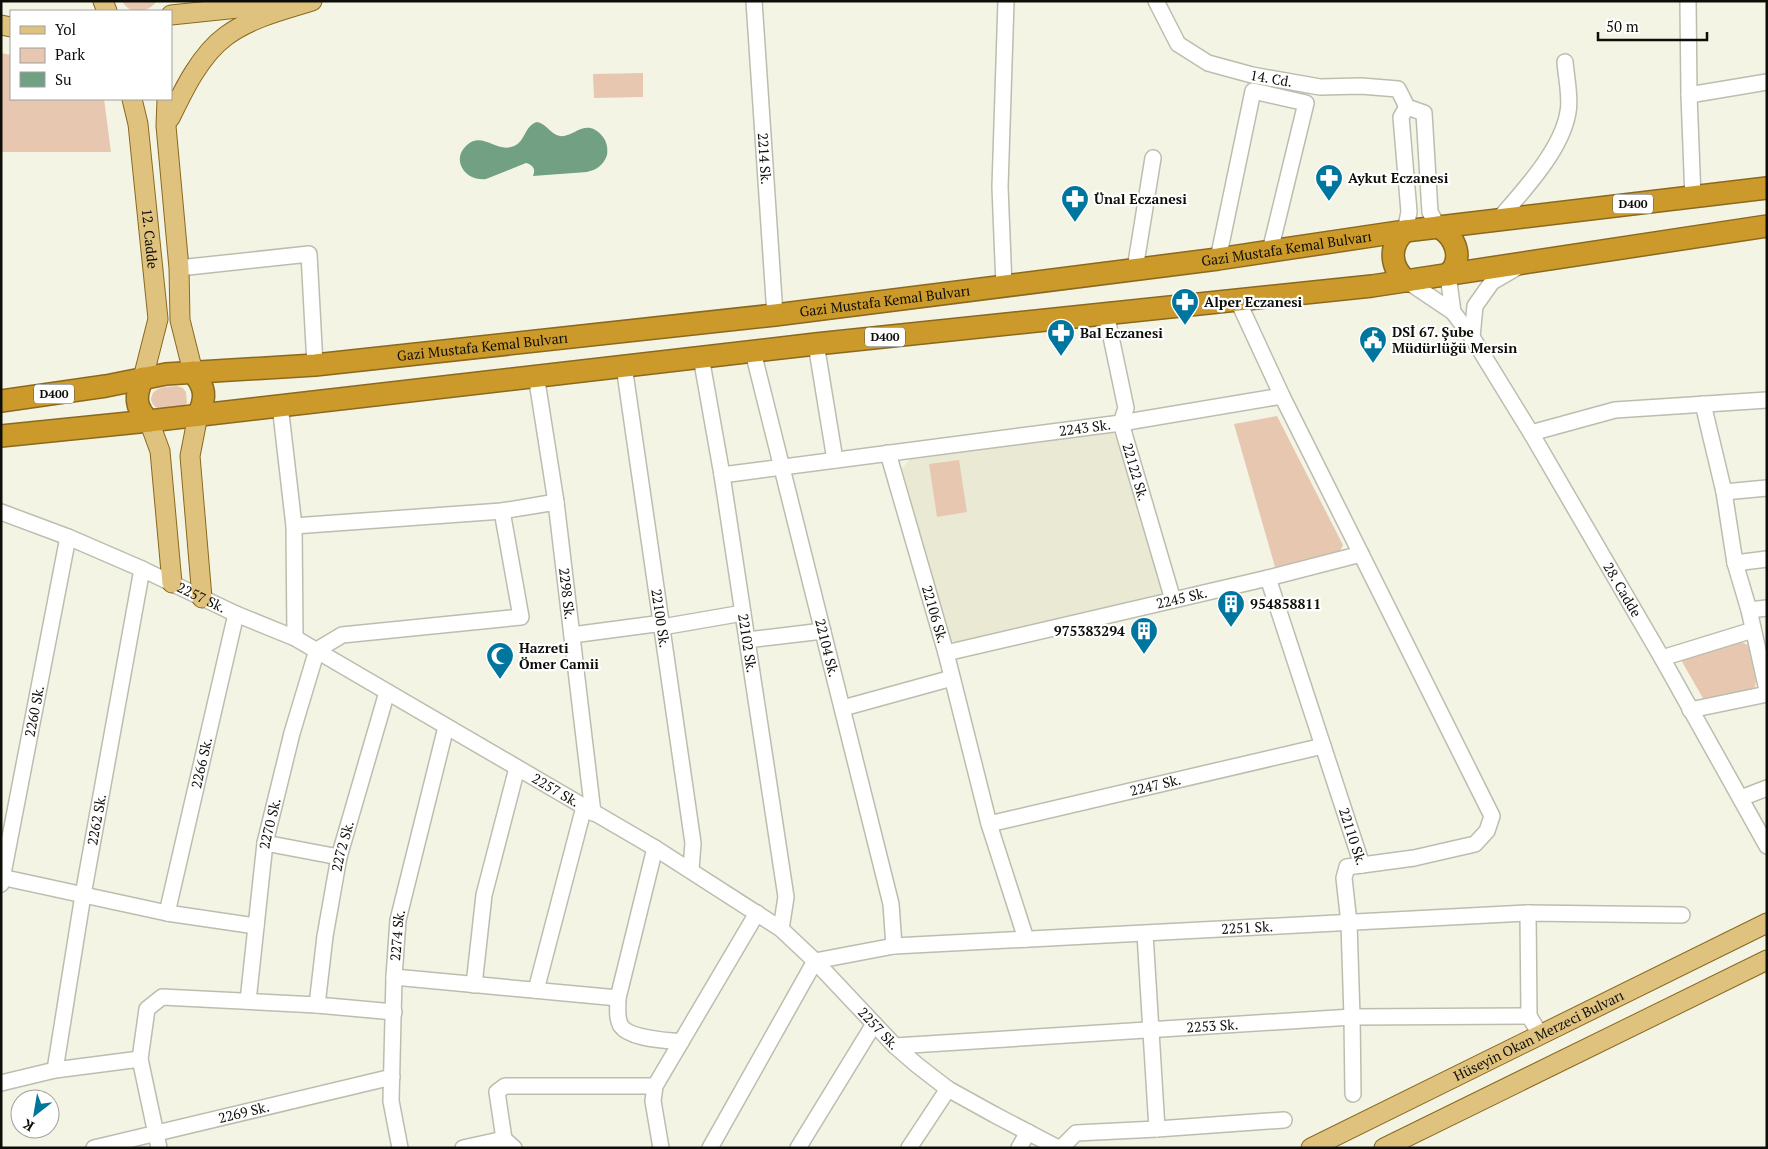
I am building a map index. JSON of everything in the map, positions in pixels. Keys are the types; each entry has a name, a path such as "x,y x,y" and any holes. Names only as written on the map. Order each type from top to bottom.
{"highway":[{"name":"Gazi Mustafa Kemal Bulvarı","path":"1,400 106,386 166,374 315,365 774,315 1218,259 1404,231 1767,188"},
{"name":"D400","path":"1,436 148,421 816,344 1238,301 1407,281 1767,226"},
{"path":"1438,227 1448,235 1456,249 1455,266 1448,275"},
{"path":"1404,231 1396,242 1393,259 1395,268 1407,281"},
{"path":"193,372 201,382 204,390 202,407 198,415"},
{"path":"143,378 138,389 137,398 142,414 148,421"}],"main road":[{"path":"172,13 178,1"},
{"path":"172,15 302,1"},
{"path":"166,126 186,84 204,58 225,36 257,19 312,1"},
{"path":"127,100 138,124"},
{"name":"12. Cadde","path":"132,100 138,124 158,319 143,378"},
{"name":"12. Cadde","path":"167,100 166,126 179,268 180,320 193,372"},
{"path":"198,415 190,456 202,598"},
{"path":"148,421 160,451 172,584"},
{"name":"Hüseyin Okan Merzeci Bulvarı","path":"1311,1148 1767,923"},
{"path":"1384,1148 1767,960"}],"street":[{"name":"2214 Sk.","path":"754,1 774,315"},
{"path":"1004,286 1000,188 1006,1"},
{"name":"14. Cd.","path":"1156,1 1178,44 1208,63 1252,75 1320,87 1362,86 1398,89 1407,107 1424,113 1430,212 1438,227"},
{"path":"1688,1 1693,198"},
{"path":"1498,220 1528,186 1553,150 1563,130 1569,110 1564,62"},
{"path":"1689,95 1767,82"},
{"path":"1218,259 1253,91 1306,103 1270,251"},
{"path":"1404,231 1409,212 1401,117 1407,107"},
{"path":"1135,269 1154,158"},
{"path":"179,268 309,254 315,365"},
{"path":"1472,337 1475,306 1492,282 1526,263"},
{"name":"28. Cadde","path":"1448,275 1453,312"},
{"name":"28. Cadde","path":"1407,281 1453,312 1472,337 1531,433 1662,658 1767,846"},
{"path":"1238,301 1282,396 1492,816 1487,831 1475,844 1414,858 1362,865"},
{"name":"22122 Sk.","path":"1106,313 1126,408 1120,423 1173,600"},
{"path":"816,344 835,460"},
{"name":"22104 Sk.","path":"753,352 891,904 894,946"},
{"name":"22102 Sk.","path":"701,357 722,475 786,897 781,929"},
{"name":"22100 Sk.","path":"624,366 693,844 691,869"},
{"name":"2298 Sk.","path":"536,375 556,502 572,635 588,810"},
{"name":"2243 Sk.","path":"888,452 1120,423 1282,396"},
{"path":"1531,433 1615,410 1767,400"},
{"path":"1703,404 1724,492 1735,563 1749,610 1767,690"},
{"path":"280,405 294,526 295,638"},
{"path":"722,475 888,452"},
{"name":"22106 Sk.","path":"888,452 946,653 989,824 1026,939"},
{"path":"1724,492 1767,488"},
{"path":"294,526 502,511 556,502"},
{"path":"317,650 342,635 521,617 502,511"},
{"name":"2257 Sk.","path":"1,512 68,537 142,569 236,614 295,638 691,869 781,929 815,961 895,1046 948,1089 1060,1148"},
{"name":"2260 Sk.","path":"2,880 68,537"},
{"name":"2245 Sk.","path":"946,653 1268,578 1361,554"},
{"path":"1735,563 1767,559"},
{"name":"2262 Sk.","path":"55,1070 83,895 142,569"},
{"name":"22110 Sk.","path":"1268,578 1362,865 1347,867 1344,878 1352,1017 1352,1094"},
{"path":"1749,610 1767,608"},
{"path":"572,635 655,624 662,627 743,613"},
{"name":"2266 Sk.","path":"167,912 236,614"},
{"path":"1662,658 1753,630"},
{"path":"747,640 823,631"},
{"name":"2270 Sk.","path":"248,1001 265,843 292,733 317,650"},
{"path":"842,708 952,678"},
{"name":"2272 Sk.","path":"317,1005 325,936 339,857 387,692"},
{"path":"1690,710 1767,694"},
{"name":"2274 Sk.","path":"400,1148 391,1101 394,977 398,920 446,727"},
{"name":"2247 Sk.","path":"989,824 1324,746"},
{"path":"474,985 484,895 516,768"},
{"path":"1741,798 1767,788"},
{"path":"536,990 588,810"},
{"path":"265,843 339,857"},
{"path":"655,848 618,998 618,1014 622,1026 633,1035 681,1042"},
{"path":"2,880 167,912 256,926"},
{"path":"661,1148 653,1101 654,1086 757,913"},
{"path":"1528,913 1529,1016 1540,1034"},
{"name":"2251 Sk.","path":"815,961 894,946 1528,913 1682,915"},
{"path":"1145,934 1157,1130"},
{"path":"710,1148 815,961"},
{"path":"394,977 618,998"},
{"path":"158,1141 140,1059 147,1009 162,997 317,1005 394,1012"},
{"name":"2253 Sk.","path":"895,1046 1352,1017 1529,1016"},
{"path":"798,1148 874,1024"},
{"path":"1,1083 55,1070 140,1059"},
{"name":"2269 Sk.","path":"94,1148 158,1141 392,1076"},
{"path":"463,1148 509,1143 497,1092 505,1086 654,1086"},
{"path":"909,1148 948,1089"},
{"path":"1060,1148 1076,1133 1157,1130 1284,1120"},
{"path":"1019,1148 1028,1132"}],"shaded area":[{"path":"1113,432 1164,586 1159,597 958,645 948,638 902,468 912,457"}],"green space":[{"path":"122,1 157,1 144,10 132,10 125,6"},
{"path":"1,53 10,55 10,100 104,100 111,152 1,152"},
{"path":"643,73 643,97 594,98 593,74"},
{"path":"177,386 183,388 186,392 187,403 183,407 164,410 153,405 151,400 154,392 164,387"},
{"path":"1277,416 1343,545 1339,553 1275,567 1234,424"},
{"path":"959,460 967,512 937,517 929,464"},
{"path":"1739,641 1748,645 1756,681 1755,687 1749,691 1704,700 1681,660 1684,657"}],"water":[{"path":"537,122 560,136 586,128 597,131 606,143 606,159 594,170 587,172 533,176 533,168 526,163 486,179 472,177 463,169 460,163 462,151 473,141 484,141 508,148 518,144 530,127"}],"place":[{"name":"Aykut Eczanesi","path":"1329,202"},
{"name":"Ünal Eczanesi","path":"1075,223"},
{"name":"Alper Eczanesi","path":"1185,326"},
{"name":"Bal Eczanesi","path":"1061,357"},
{"name":"DSİ 67. Şube Müdürlüğü Mersin","path":"1373,364"},
{"name":"954858811","path":"1231,628"},
{"name":"975383294","path":"1144,655"},
{"name":"Hazreti Ömer Camii","path":"500,680"}]}
